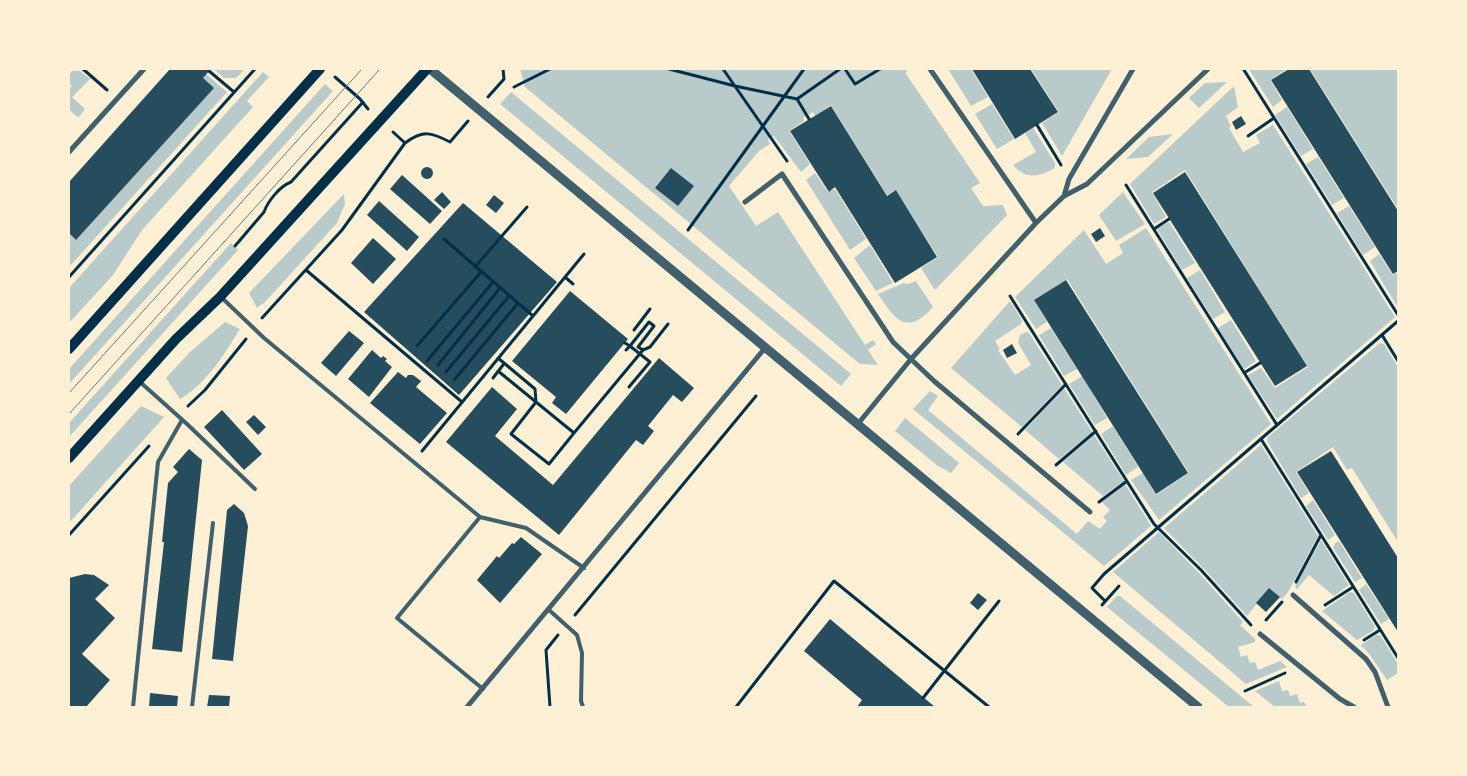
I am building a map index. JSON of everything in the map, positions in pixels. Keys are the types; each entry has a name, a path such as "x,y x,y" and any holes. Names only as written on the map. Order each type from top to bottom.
{"main road":[{"path":"69,349 320,69"},
{"path":"69,458 176,339 220,297 428,69"}],"street":[{"path":"69,152 144,69"},
{"path":"428,69 1198,707"},
{"path":"930,69 1036,223"},
{"path":"1064,196 1069,179 1133,69"},
{"path":"857,425 910,359 1036,223 1064,196 1087,184 1208,69"},
{"path":"745,202 782,174 892,340 910,359 1090,512"},
{"path":"467,707 765,348"},
{"path":"1292,594 1366,659 1375,672 1388,707"},
{"path":"1259,633 1340,699 1354,707"}],"lane":[{"path":"220,297 264,338 480,517 526,528 584,568"},
{"path":"139,381 255,489"},
{"path":"133,707 158,462 182,420"},
{"path":"480,517 397,618 483,689"},
{"path":"192,707 213,523"},
{"path":"549,610 577,635 582,653 581,701 584,707"}],"path":[{"path":"83,69 112,94"},
{"path":"69,277 256,69"},
{"path":"488,97 504,79 503,69"},
{"path":"514,87 550,69"},
{"path":"669,69 797,99 809,119"},
{"path":"723,69 792,168"},
{"path":"688,230 804,69"},
{"path":"797,99 840,69"},
{"path":"845,69 855,84 880,69"},
{"path":"1244,70 1398,315"},
{"path":"209,71 234,92"},
{"path":"334,75 367,108"},
{"path":"235,246 285,184 291,182 363,102"},
{"path":"1248,136 1274,118"},
{"path":"262,318 342,230 405,143 415,136 426,133 437,135 450,142 466,124"},
{"path":"1037,125 1065,172"},
{"path":"393,132 405,143"},
{"path":"1126,185 1277,425"},
{"path":"475,267 527,207"},
{"path":"1154,229 1169,219"},
{"path":"444,239 533,316"},
{"path":"413,462 584,254"},
{"path":"306,270 462,402"},
{"path":"417,346 481,272"},
{"path":"565,277 573,284"},
{"path":"427,362 493,282"},
{"path":"438,364 500,288"},
{"path":"446,372 509,296"},
{"path":"1010,296 1158,528 1201,570 1259,633 1292,594 1321,535"},
{"path":"455,378 518,303"},
{"path":"634,330 650,309"},
{"path":"1105,601 1092,588 1104,574 1398,321"},
{"path":"626,350 649,322 654,326 637,346 643,350"},
{"path":"498,358 535,389 536,402 511,434 549,464 643,350 650,348 668,324"},
{"path":"186,407 205,390 249,335"},
{"path":"1382,335 1398,362"},
{"path":"625,343 650,362 629,387"},
{"path":"1244,373 1260,363"},
{"path":"493,378 503,365"},
{"path":"498,371 574,433"},
{"path":"1019,433 1066,384"},
{"path":"550,707 546,650 756,396"},
{"path":"1057,464 1096,432"},
{"path":"1261,439 1398,658"},
{"path":"69,535 152,443"},
{"path":"1100,501 1127,481"},
{"path":"736,707 834,581 989,707"},
{"path":"1102,605 1119,586"},
{"path":"1320,609 1354,587"},
{"path":"923,698 999,601"},
{"path":"1360,642 1380,630"},
{"path":"1245,691 1292,670"}],"shaded area":[{"path":"214,69 245,69 236,78 224,78"},
{"path":"520,69 907,69 906,74 980,183 971,188 983,206 1003,205 1007,215 935,290 921,268 938,257 896,190 887,195 831,105 815,116 813,112 803,118 804,121 789,131 810,164 801,172 774,136 768,139 770,144 759,151 729,186 756,226 778,212 865,345 873,340 876,344 868,350 878,365 860,364 525,87"},
{"path":"948,69 971,69 988,97 971,106"},
{"path":"1031,69 1112,69 1062,156 1042,123 1059,112"},
{"path":"1252,69 1287,69 1270,80 1282,100 1273,107 1250,71"},
{"path":"1310,69 1398,69 1398,209"},
{"path":"72,71 80,71 90,79 72,97 85,109 79,117 69,109 69,89 72,86 69,83 69,75"},
{"path":"263,72 269,77 247,101 253,107 142,230 113,275 69,323 69,288"},
{"path":"206,74 227,92 69,267 69,233 76,240 213,88 203,78"},
{"path":"1227,82 1199,108 1189,98 1205,83"},
{"path":"325,84 333,91 69,384 69,369"},
{"path":"1234,86 1238,107 1226,116 1231,126 1229,128 1243,152 1260,143 1256,135 1273,125 1395,317 1277,419 1248,375 1261,368 1275,388 1308,367 1185,170 1152,192 1166,217 1154,224 1130,184"},
{"path":"511,92 851,374 841,386 500,104"},
{"path":"992,104 1014,139 997,149 975,114"},
{"path":"1287,107 1313,149 1301,156 1275,115"},
{"path":"1033,128 1055,163 1055,168 1038,175 1028,175 1013,165 1036,152 1025,133"},
{"path":"1173,134 1148,157 1126,159 1149,137"},
{"path":"1318,157 1344,198 1332,205 1306,164"},
{"path":"815,173 828,192 835,189 866,239 850,250 806,180"},
{"path":"1123,192 1145,224 1116,241 1099,215"},
{"path":"344,194 345,204 337,223 265,302 257,308 249,293"},
{"path":"1349,206 1375,247 1363,255 1337,213"},
{"path":"1169,222 1195,263 1182,270 1157,229"},
{"path":"1146,228 1271,424 1159,520 1131,480 1143,473 1156,495 1189,473 1067,279 1034,300 1047,322 1036,329 1015,297 1084,230 1106,264 1123,253 1119,245"},
{"path":"231,243 238,250 69,437 69,423"},
{"path":"870,245 893,283 876,291 854,258"},
{"path":"1379,254 1393,275 1398,272 1398,308 1370,261"},
{"path":"1200,270 1225,312 1213,319 1187,278"},
{"path":"916,281 933,307 916,321 902,322 896,318 878,294 904,283 908,284"},
{"path":"1010,301 1022,320 1021,324 995,341 1000,349 998,350 1015,375 1031,365 1018,343 1020,335 1026,332 1029,333 1062,385 1022,427 951,368"},
{"path":"1231,320 1256,361 1244,369 1218,328"},
{"path":"225,322 240,329 221,359 206,377 180,399 166,378 190,352"},
{"path":"1051,328 1077,369 1064,376 1039,335"},
{"path":"1380,343 1384,344 1398,367 1398,542 1352,468 1347,470 1333,447 1296,472 1309,493 1301,498 1267,441 1268,437"},
{"path":"1082,376 1107,418 1095,425 1069,384"},
{"path":"1064,388 1092,432 1059,459 1025,430"},
{"path":"930,391 938,396 928,410 1077,534 1088,521 1100,529 1107,521 1103,517 1110,510 1102,502 1125,484 1151,526 1104,566 913,409"},
{"path":"141,406 164,417 69,523 69,486"},
{"path":"905,418 959,463 951,473 938,466 895,431"},
{"path":"1113,426 1138,467 1126,475 1101,434"},
{"path":"1094,435 1124,481 1103,496 1063,462"},
{"path":"1261,445 1318,536 1288,592 1282,599 1269,588 1247,616 1164,528"},
{"path":"1313,500 1335,535 1328,540 1306,506"},
{"path":"1159,532 1200,574 1243,622 1240,625 1255,639 1255,642 1238,647 1241,657 1247,655 1250,663 1255,662 1258,670 1280,661 1287,667 1246,684 1113,572"},
{"path":"1321,540 1349,585 1334,596 1309,575 1297,589 1295,587"},
{"path":"1339,541 1362,578 1355,582 1333,548 1335,543"},
{"path":"1366,584 1389,619 1381,624 1359,590"},
{"path":"1350,592 1354,593 1375,627 1373,631 1357,640 1322,611"},
{"path":"1117,596 1120,596 1254,707 1229,707 1107,607"},
{"path":"1376,635 1380,635 1398,664 1398,673 1387,680 1361,645"},
{"path":"1279,681 1282,691 1288,690 1290,696 1297,694 1300,703 1304,702 1307,707 1275,707 1255,691"}],"building":[{"path":"170,69 211,69 203,78 214,88 76,240 69,233 69,182"},
{"path":"972,69 1030,69 1058,112 1015,139"},
{"path":"1289,69 1309,69 1398,211 1398,271 1393,274 1271,80"},
{"path":"831,106 887,196 896,190 937,257 895,283 835,187 829,192 790,131"},
{"path":"1241,116 1246,124 1236,130 1232,122"},
{"path":"425,167 429,167 433,173 429,179 425,179 421,175 421,171"},
{"path":"671,168 694,186 678,206 655,188"},
{"path":"1185,172 1307,366 1275,386 1153,193"},
{"path":"402,175 442,211 430,224 390,189"},
{"path":"442,192 451,202 444,209 434,200"},
{"path":"494,195 504,203 496,213 486,205"},
{"path":"379,201 419,237 407,251 367,215"},
{"path":"463,203 557,282 459,395 364,312"},
{"path":"1100,228 1105,236 1096,242 1091,234"},
{"path":"373,238 396,259 373,284 351,263"},
{"path":"1066,280 1188,473 1156,494 1034,300"},
{"path":"570,291 628,339 566,414 552,403 556,397 512,361"},
{"path":"349,331 364,343 336,376 321,363"},
{"path":"1012,344 1017,353 1007,358 1003,350"},
{"path":"372,350 381,358 383,356 387,359 385,361 392,367 369,397 348,379"},
{"path":"659,358 694,388 682,402 673,395 648,426 654,431 643,445 636,440 559,535 446,442 492,387 517,409 495,436 553,485"},
{"path":"398,372 406,378 408,375 413,375 421,381 416,387 447,413 420,444 370,403"},
{"path":"222,410 262,454 244,470 204,427"},
{"path":"254,415 266,427 258,435 246,422"},
{"path":"189,449 202,460 182,652 152,649 164,542 162,542 168,483 178,472 173,467"},
{"path":"1331,451 1398,558 1398,632 1297,472"},
{"path":"234,504 244,513 248,526 233,661 212,659 227,510"},
{"path":"521,537 542,554 500,603 477,580 497,556 499,558 512,543 514,544"},
{"path":"85,574 94,575 109,585 95,599 115,618 82,654 110,680 86,707 69,707 69,578"},
{"path":"1269,588 1280,597 1266,612 1256,603"},
{"path":"978,593 987,600 978,610 970,603"},
{"path":"830,619 935,707 857,707 862,700 804,651"},
{"path":"150,693 178,696 177,707 149,707"},
{"path":"209,695 230,696 229,707 207,707"}],"tram line":[{"path":"69,393 362,69"},
{"path":"69,414 380,69"}]}
